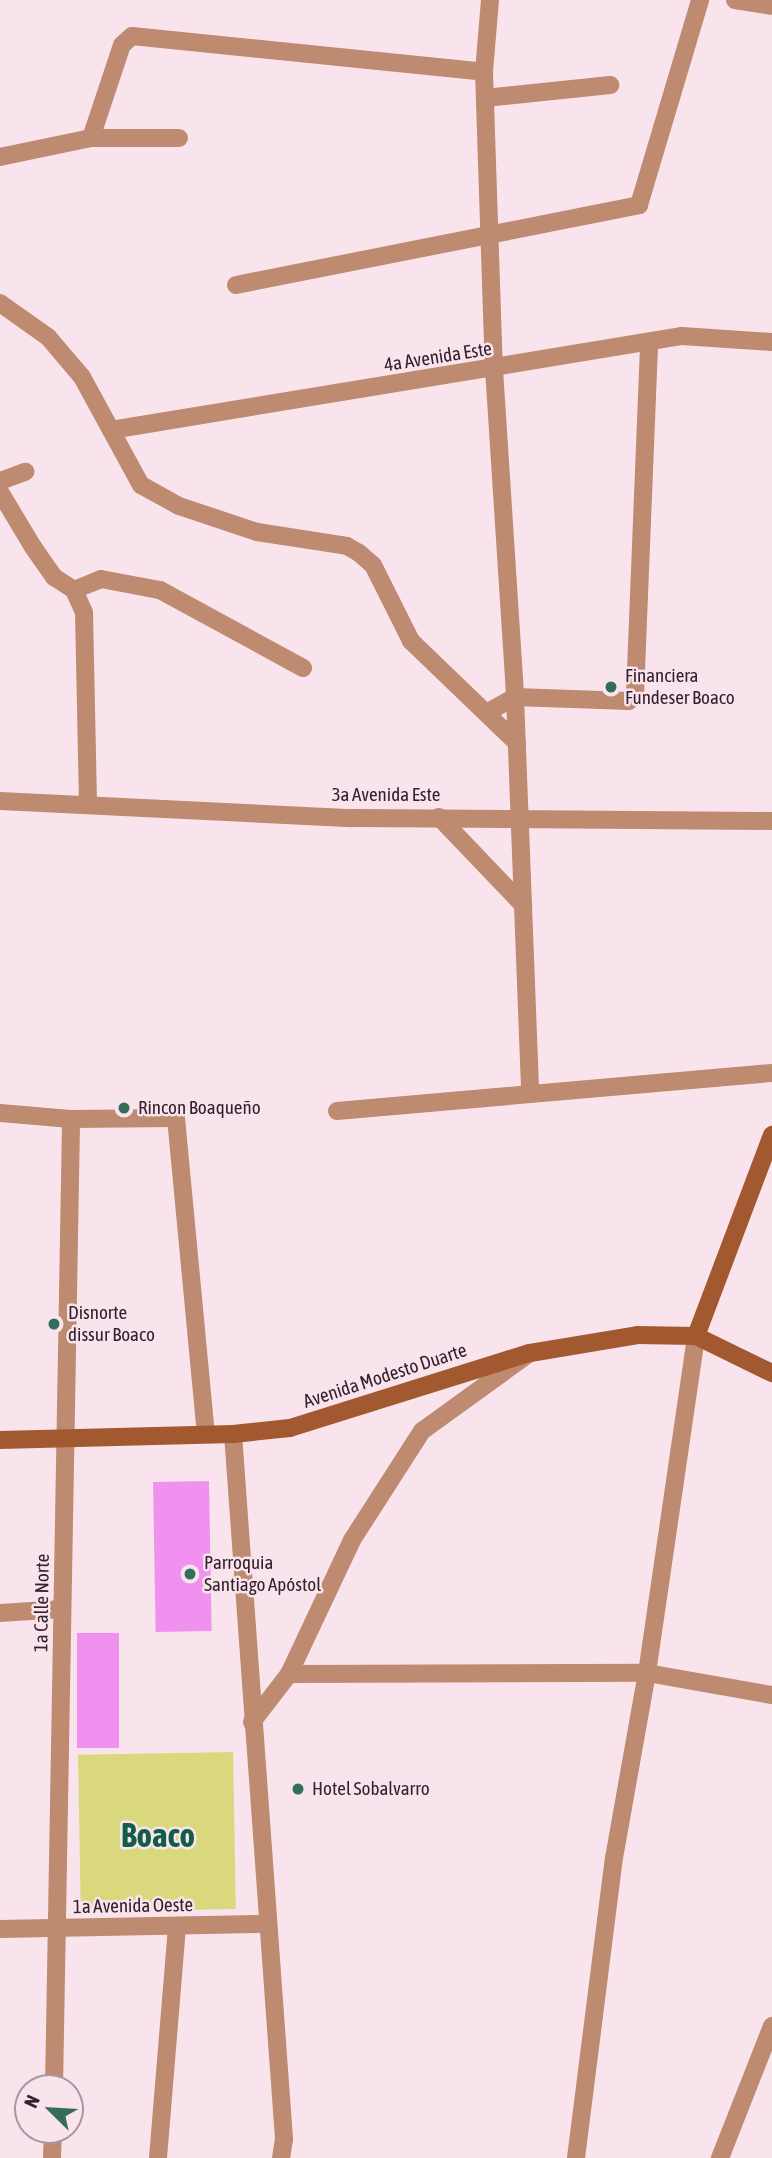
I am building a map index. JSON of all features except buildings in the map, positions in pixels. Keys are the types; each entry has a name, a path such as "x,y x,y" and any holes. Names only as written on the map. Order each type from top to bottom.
{"main road":[{"path":"696,1336 772,1135"},
{"name":"Avenida Modesto Duarte","path":"0,1440 233,1434 290,1428 356,1411 432,1381 530,1353 637,1335 696,1336 772,1373"}],"street":[{"path":"490,0 484,72 494,369 515,696 530,1092"},
{"path":"236,285 639,205 700,0"},
{"path":"735,0 772,6"},
{"path":"91,138 122,45 132,36 484,72"},
{"path":"485,98 611,85"},
{"path":"0,157 91,138 179,138"},
{"path":"0,303 48,337 82,377 141,485 179,506 257,532 347,546 359,553 373,565 411,640 517,743"},
{"name":"4a Avenida Este","path":"111,430 682,336 772,342"},
{"path":"486,713 515,696 629,701 635,695 649,342"},
{"path":"0,481 25,472"},
{"path":"0,492 54,577 74,590 83,612 88,803"},
{"path":"74,590 102,579 160,590 303,668"},
{"name":"3a Avenida Este","path":"0,801 88,803 352,818 520,816 772,821"},
{"path":"439,817 523,905"},
{"path":"337,1111 530,1092 772,1073"},
{"path":"0,1113 71,1119 176,1118 206,1434"},
{"name":"1a Calle Norte","path":"54,2074 71,1119"},
{"path":"576,2158 614,1858 647,1673 696,1336"},
{"path":"252,1722 289,1674 352,1540 422,1431 530,1353"},
{"path":"233,1434 284,2139 281,2158"},
{"path":"0,1614 62,1609"},
{"path":"289,1674 647,1673 772,1695"},
{"name":"1a Avenida Oeste","path":"0,1929 268,1924"},
{"path":"158,2158 177,1926"},
{"path":"720,2158 772,2026"}],"shaded area":[{"path":"233,1752 236,1909 81,1912 78,1755"}],"place":[{"name":"Financiera Fundeser Boaco","path":"611,687"},
{"name":"Rincon Boaqueño","path":"124,1108"},
{"name":"Disnorte dissur Boaco","path":"54,1324"},
{"name":"Parroquia Santiago Apóstol","path":"190,1574"},
{"name":"Hotel Sobalvarro","path":"298,1789"}],"district":[{"name":"Boaco","path":"158,1836"}]}
